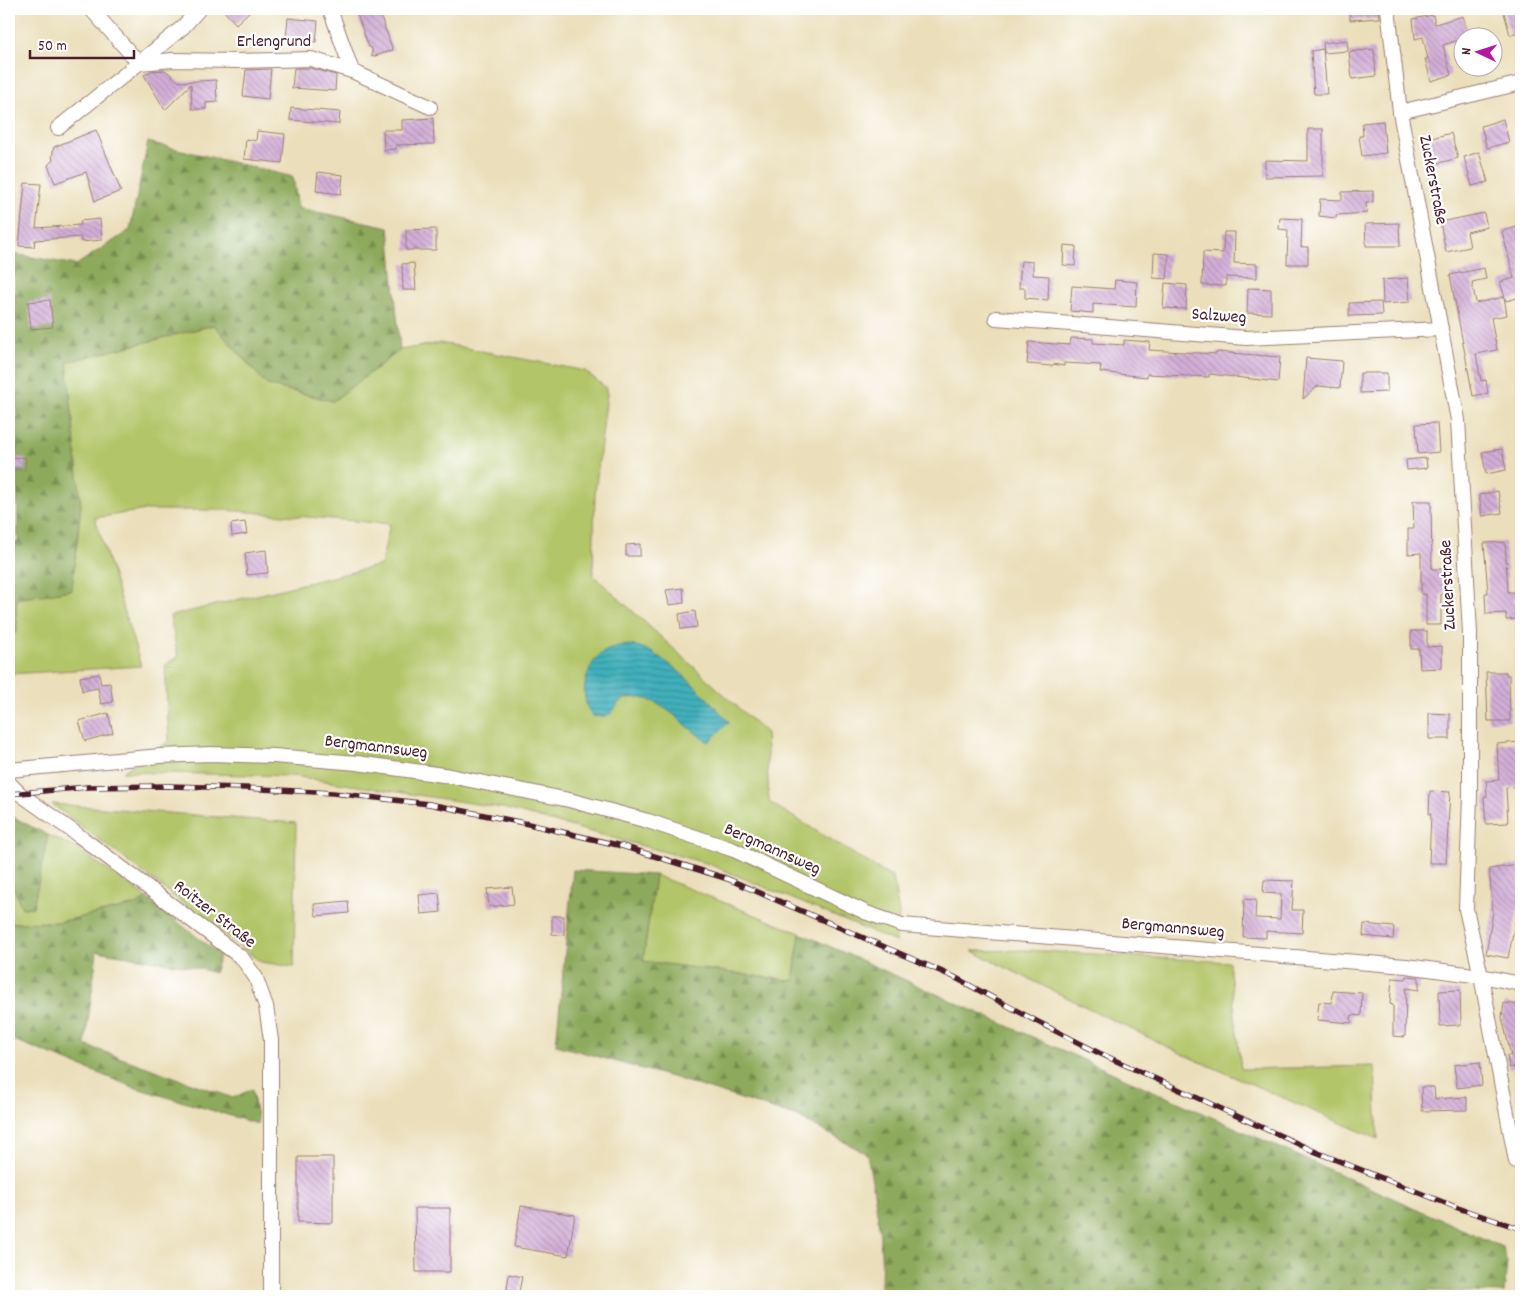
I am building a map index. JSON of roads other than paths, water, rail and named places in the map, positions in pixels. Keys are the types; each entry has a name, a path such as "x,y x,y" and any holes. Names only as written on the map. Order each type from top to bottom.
{"street":[{"path":"91,9 139,63"},
{"path":"58,128 183,27 199,9"},
{"path":"330,9 352,71"},
{"name":"Zuckerstraße","path":"1388,9 1400,112 1458,420 1470,633 1470,796 1466,908 1481,976 1516,1161"},
{"name":"Erlengrund","path":"139,63 173,60 311,59 352,71 430,107"},
{"path":"1400,112 1521,83"},
{"name":"Salzweg","path":"996,318 1246,338 1441,329"},
{"name":"Bergmannsweg","path":"9,770 160,756 210,754 274,756 357,763 450,776 569,800 648,821 734,850 866,913 902,925 1406,966 1481,976 1521,984"},
{"name":"Roitzer Straße","path":"9,783 19,793 242,958 256,978 266,1006 271,1040 271,1296"}],"water":[{"path":"628,645 643,648 678,671 729,722 709,742 660,705 649,700 625,699 611,713 593,716 587,707 584,692 589,670 597,657 602,653"}],"railway":[{"path":"9,794 88,787 168,786 333,793 429,804 524,823 622,846 728,879 954,977 1099,1053 1316,1152 1458,1208 1521,1229"}]}
